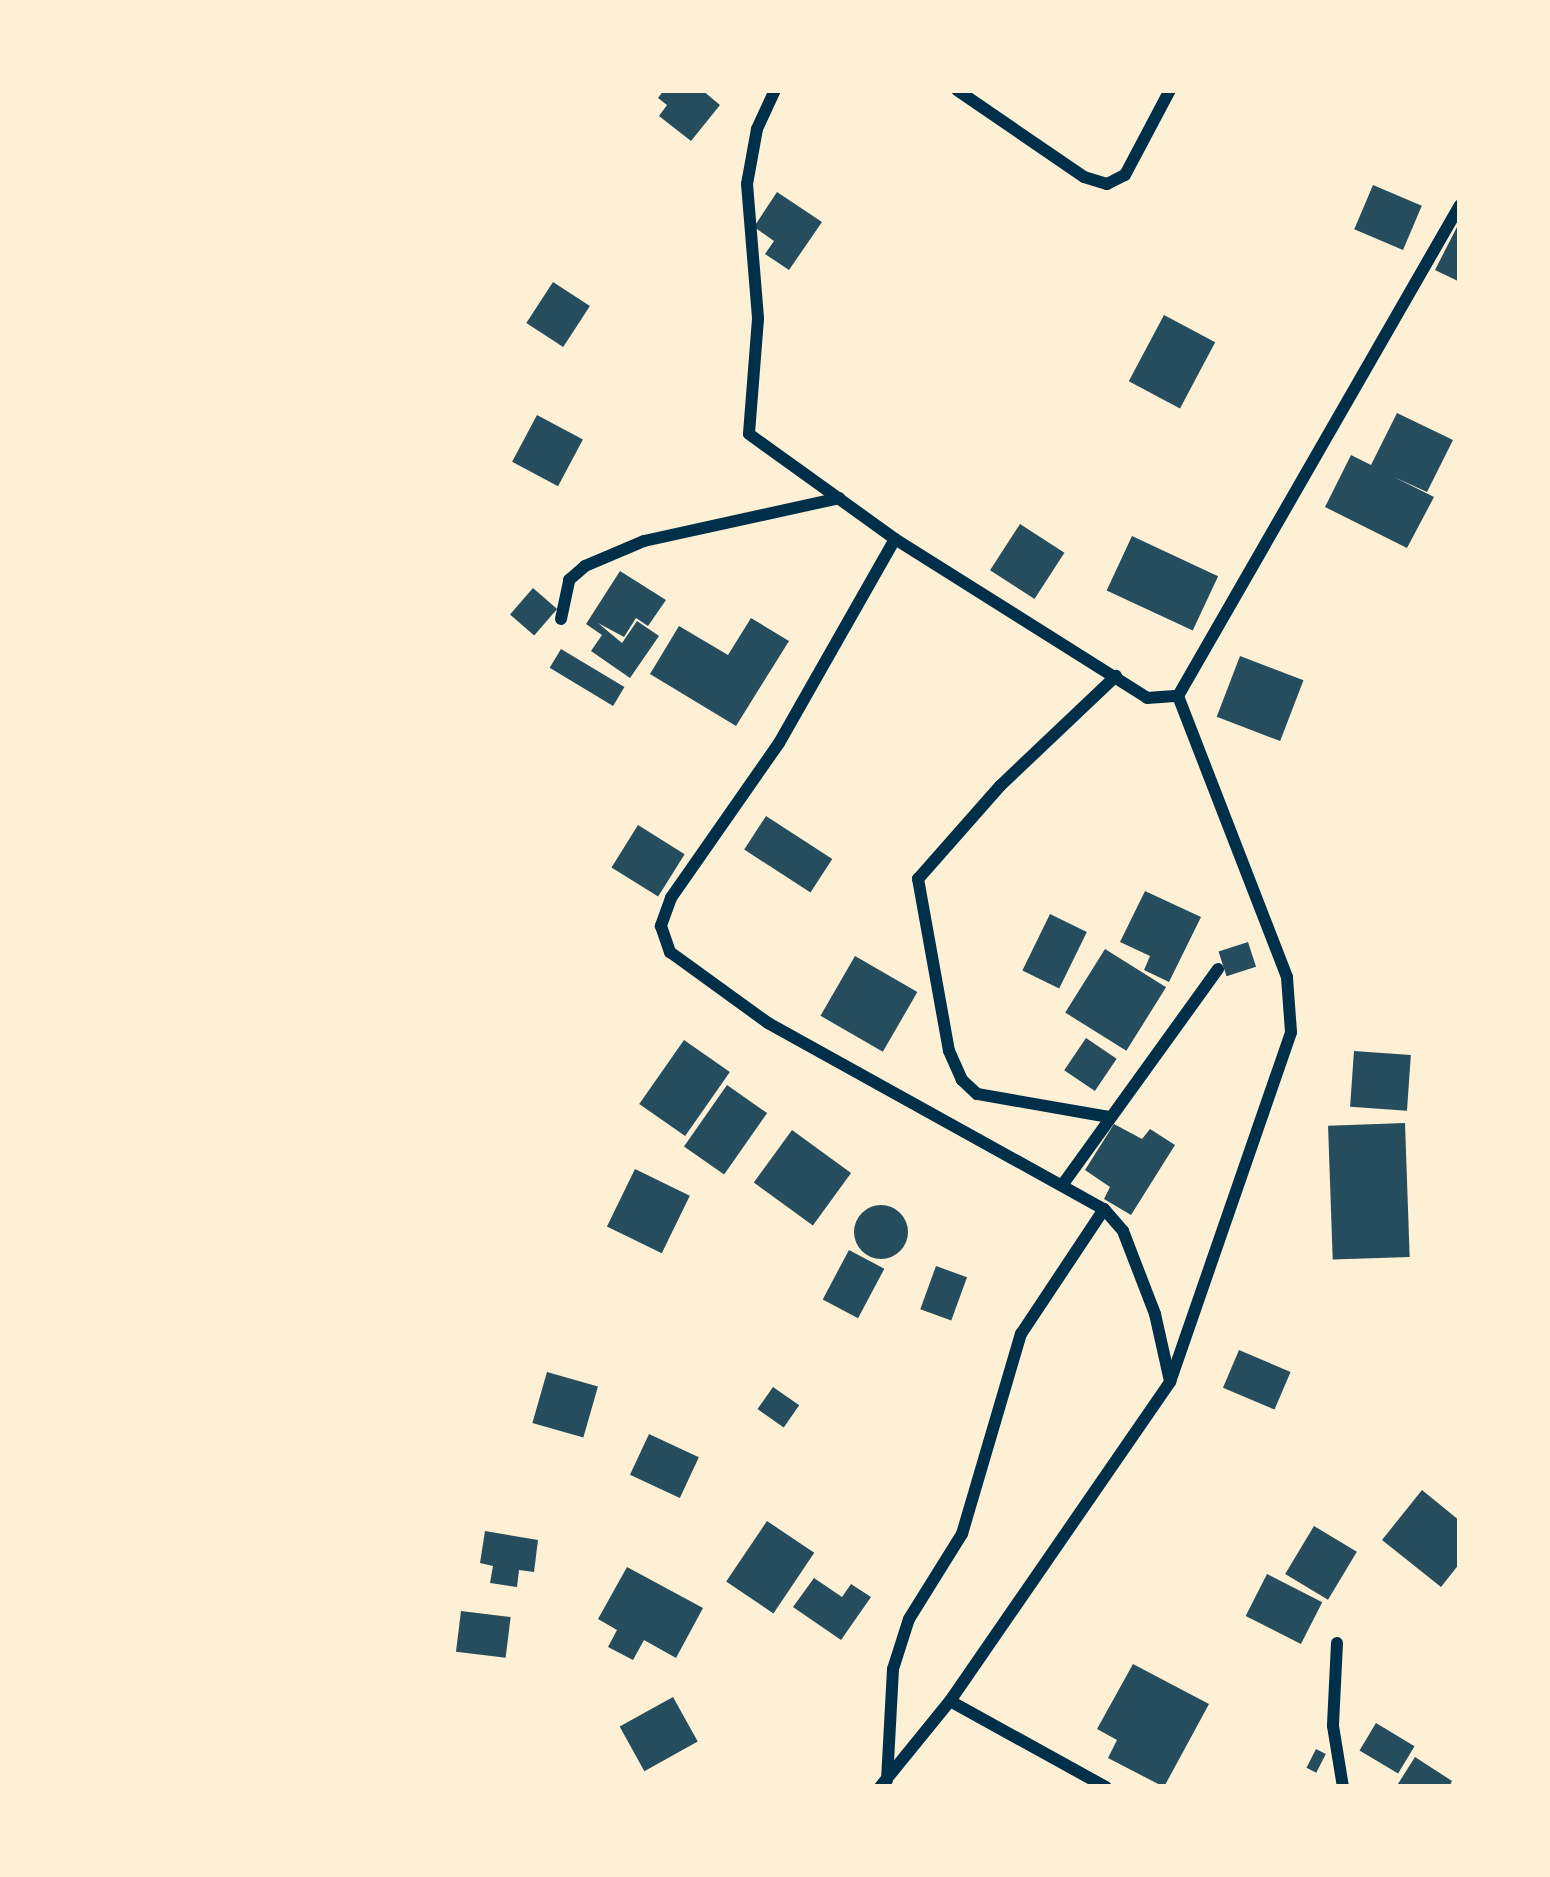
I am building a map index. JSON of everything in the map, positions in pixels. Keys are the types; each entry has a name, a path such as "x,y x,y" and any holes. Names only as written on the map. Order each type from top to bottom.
{"street":[{"path":"775,90 757,129 747,184 746,232 758,278 749,434 896,539 1147,698 1178,696"},
{"path":"957,90 1084,177 1107,184 1125,175 1170,90"},
{"path":"1178,696 1460,206"},
{"path":"561,619 569,580 585,566 644,541 839,499"},
{"path":"896,539 779,743 671,898 661,926 670,952 768,1023 1104,1209 1123,1231 1155,1314 1170,1382"},
{"path":"1109,1117 977,1094 962,1080 949,1051 919,879 1000,785 1116,676"},
{"path":"885,1785 950,1701 1170,1382 1292,1032 1287,977 1178,696"},
{"path":"1063,1184 1217,969"},
{"path":"885,1785 893,1669 909,1619 962,1534 1021,1334 1104,1209"},
{"path":"1337,1643 1333,1726 1343,1787"},
{"path":"950,1701 1103,1786"}],"building":[{"path":"664,90 702,90 720,105 691,141 659,116 667,105 658,98"},
{"path":"1373,185 1422,206 1403,250 1354,229"},
{"path":"777,192 822,222 789,270 765,254 774,241 754,227"},
{"path":"1460,221 1460,282 1435,270"},
{"path":"553,282 590,306 563,347 526,323"},
{"path":"1164,315 1215,342 1180,408 1129,381"},
{"path":"1397,413 1453,440 1427,492 1394,477 1434,497 1407,548 1325,507 1351,455 1371,465"},
{"path":"537,415 583,439 558,486 512,462"},
{"path":"1020,524 1064,553 1034,599 990,570"},
{"path":"1132,536 1218,576 1193,631 1107,590"},
{"path":"620,571 666,600 648,626 636,618 624,637 598,623 622,643 637,621 659,636 630,678 591,651 602,635 586,624"},
{"path":"533,588 557,609 534,635 510,614"},
{"path":"751,618 789,641 736,726 650,674 679,626 728,655"},
{"path":"561,649 624,687 613,706 550,668"},
{"path":"1240,656 1303,680 1280,741 1217,717"},
{"path":"766,816 832,859 810,893 744,850"},
{"path":"638,825 685,854 658,897 612,867"},
{"path":"1145,891 1201,917 1169,982 1144,970 1150,956 1120,942"},
{"path":"1050,914 1087,932 1059,989 1022,971"},
{"path":"1248,942 1256,967 1227,976 1219,952"},
{"path":"1105,949 1166,987 1126,1051 1065,1013"},
{"path":"855,956 917,992 883,1052 821,1016"},
{"path":"1086,1038 1117,1059 1095,1091 1064,1070"},
{"path":"684,1040 730,1072 685,1136 639,1104"},
{"path":"1354,1051 1411,1055 1407,1111 1350,1107"},
{"path":"727,1085 767,1113 724,1175 684,1146"},
{"path":"1405,1123 1410,1257 1333,1260 1328,1126"},
{"path":"1114,1124 1142,1139 1150,1129 1175,1145 1131,1215 1104,1199 1110,1187 1085,1170"},
{"path":"792,1130 851,1173 813,1225 754,1183"},
{"path":"635,1169 690,1196 662,1253 607,1227"},
{"path":"881,1205 900,1213 908,1232 900,1251 881,1259 862,1251 854,1232 862,1213"},
{"path":"849,1250 884,1269 858,1318 823,1299"},
{"path":"936,1266 967,1277 951,1321 920,1309"},
{"path":"1239,1350 1291,1372 1275,1410 1223,1388"},
{"path":"547,1372 598,1387 583,1438 532,1423"},
{"path":"773,1387 799,1405 784,1427 758,1409"},
{"path":"649,1434 699,1457 680,1498 630,1475"},
{"path":"1422,1490 1460,1521 1460,1563 1441,1587 1382,1540"},
{"path":"767,1521 814,1553 773,1613 726,1582"},
{"path":"1314,1526 1357,1552 1328,1600 1285,1574"},
{"path":"485,1531 538,1540 534,1572 519,1570 517,1587 490,1583 493,1566 480,1563"},
{"path":"627,1567 703,1608 676,1658 644,1640 633,1660 608,1647 617,1630 598,1619"},
{"path":"1267,1574 1322,1602 1301,1644 1246,1616"},
{"path":"814,1578 842,1597 851,1584 871,1597 841,1640 793,1607"},
{"path":"461,1611 511,1617 506,1658 456,1652"},
{"path":"1133,1664 1209,1704 1164,1787 1108,1758 1117,1740 1097,1729"},
{"path":"673,1697 698,1742 644,1771 620,1727"},
{"path":"1376,1723 1415,1746 1398,1774 1360,1750"},
{"path":"1316,1749 1326,1754 1316,1773 1306,1768"},
{"path":"1415,1757 1452,1781 1449,1787 1396,1787"}]}
